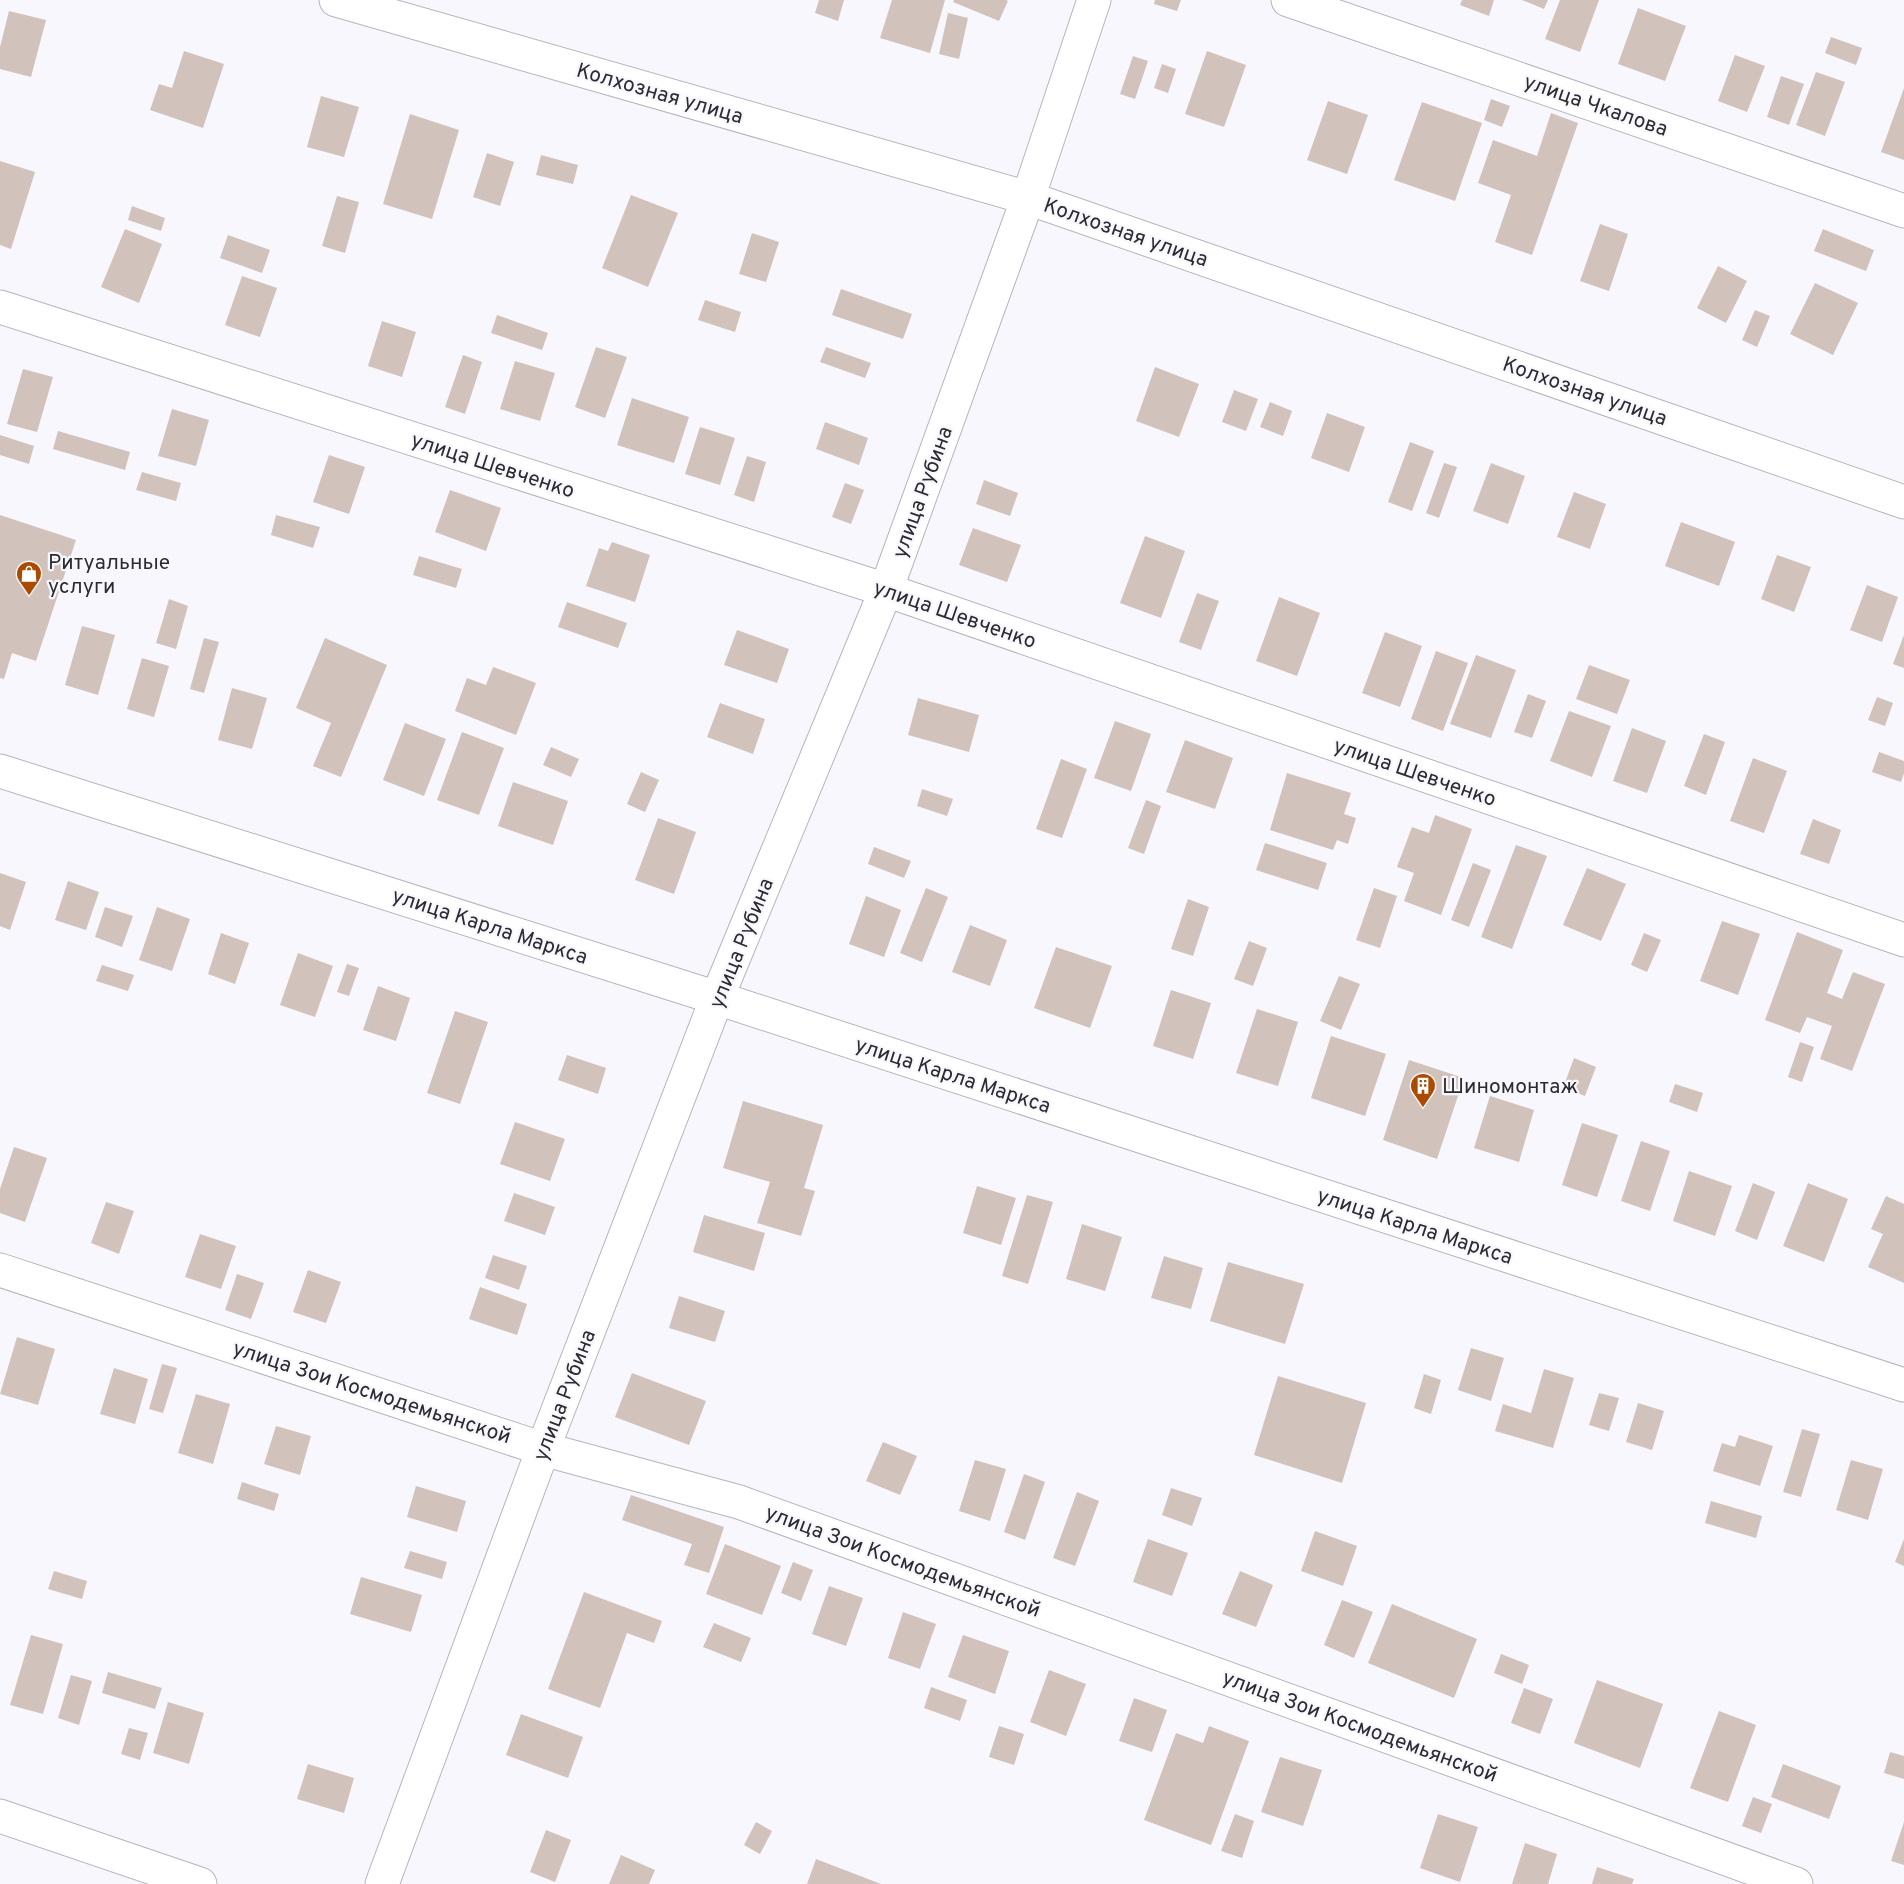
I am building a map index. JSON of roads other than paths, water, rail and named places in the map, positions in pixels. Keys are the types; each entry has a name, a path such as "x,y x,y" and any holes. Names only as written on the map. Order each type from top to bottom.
{"street":[{"name":"Колхозная улица","path":"336,0 1028,198 1904,502"},
{"name":"улица Рубина","path":"382,1884 543,1449 717,998 886,591 1028,198 1095,0"},
{"name":"улица Чкалова","path":"1288,0 1904,211"},
{"name":"улица Шевченко","path":"0,307 886,591 1904,940"},
{"name":"улица Карла Маркса","path":"0,771 717,998 1904,1385"},
{"name":"улица Зои Космодемьянской","path":"0,1270 543,1449 739,1502 1796,1884"},
{"path":"0,1816 200,1884"}],"place":[{"name":"Ритуальные услуги","path":"29,597"},
{"name":"Шиномонтаж","path":"1423,1109"}]}
